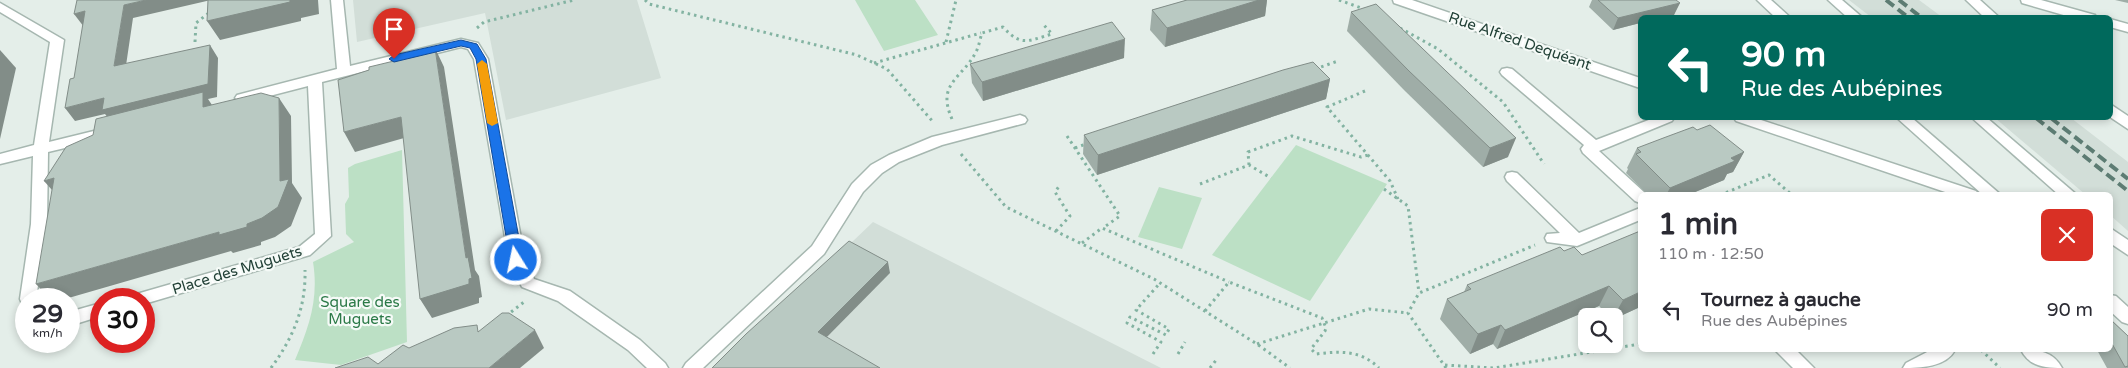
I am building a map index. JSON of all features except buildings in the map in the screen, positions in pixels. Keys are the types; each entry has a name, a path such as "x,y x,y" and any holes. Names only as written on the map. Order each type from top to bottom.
{"street":[{"path":"338,0 344,72"},
{"name":"Rue Alfred Dequéant","path":"1400,0 1638,82"},
{"path":"1763,0 1781,15"},
{"path":"1834,0 1853,15"},
{"path":"1972,0 1990,15"},
{"path":"2027,0 2080,15"},
{"path":"0,7 57,40 41,149 39,224 30,288"},
{"path":"2113,24 2128,28"},
{"path":"227,102 461,43 473,46 481,59 516,260 528,283 564,296 634,346 659,368"},
{"path":"1507,72 1595,147"},
{"name":"Place des Muguets","path":"155,295 304,251 323,236 315,79"},
{"path":"2113,112 2128,124"},
{"path":"692,368 818,250 828,237 841,211 864,179 881,166 898,156 952,137 1020,120"},
{"path":"1638,195 1588,149 1662,120"},
{"path":"1747,120 1962,192"},
{"path":"1906,120 1990,192"},
{"path":"1981,120 2065,192"},
{"path":"0,159 120,130"},
{"path":"1512,177 1578,240"},
{"path":"1552,238 1578,240 1638,215"},
{"path":"2113,236 2128,249"},
{"path":"2113,303 2128,317"},
{"path":"1786,352 1805,368"},
{"path":"1912,368 1942,352"},
{"path":"2033,352 2053,368"}],"path":[{"path":"461,43 484,22 574,0"},
{"path":"645,0 649,4 857,55 887,70 952,137 957,127 946,105 947,88 976,52 982,33"},
{"path":"945,43 956,0"},
{"path":"1339,0 1369,12"},
{"path":"195,42 196,22 214,8"},
{"path":"874,63 1003,27 1014,39 1029,41 1052,34 1043,24"},
{"path":"1400,28 1438,48 1503,102 1544,164"},
{"path":"1307,72 1338,61"},
{"path":"1366,91 1327,107 1390,181 1398,199"},
{"path":"1067,136 1120,216 1082,243"},
{"path":"1249,165 1248,152 1292,136 1361,157 1368,155"},
{"path":"1075,148 1089,143"},
{"path":"968,148 958,151 1006,207 1160,283 1257,344 1290,368"},
{"path":"1249,165 1270,178"},
{"path":"1200,184 1249,165"},
{"path":"1727,192 1769,175 1789,192"},
{"path":"1056,231 1070,216 1055,192 1060,185"},
{"path":"1384,189 1408,206 1420,293"},
{"path":"1102,228 1229,282 1315,314 1322,318 1325,332 1312,346 1313,352 1316,354 1355,353 1372,360 1379,368"},
{"path":"1408,313 1420,293 1552,238"},
{"path":"271,368 300,323 307,290 304,251"},
{"path":"1205,311 1229,282"},
{"path":"1153,354 1161,342 1127,323 1130,317 1166,335 1169,329 1136,310 1160,283"},
{"path":"499,321 541,289"},
{"path":"1257,344 1369,309 1408,313 1446,367 1494,368 1638,344"},
{"path":"1178,354 1184,342"},
{"path":"1983,352 2000,368"},
{"path":"1210,368 1217,359"}],"shaded area":[{"path":"353,0 637,0 661,78 506,120 485,13 357,42"},
{"path":"1849,0 1919,0 1939,15 1868,15"},
{"path":"1997,120 2074,120 2128,162 2128,231 2113,218 2113,192 2082,192"},
{"path":"873,222 1161,368 720,368"}],"green space":[{"path":"855,0 915,0 938,35 884,51"},
{"path":"1296,145 1387,184 1310,301 1212,255"},
{"name":"Square des Muguets","path":"402,150 407,342 341,365 295,360 312,312 315,288 313,262 354,242 346,234 345,204 349,197 348,168 355,164"},
{"path":"1159,187 1202,198 1182,249 1138,237"}],"railway":[{"path":"1886,0 1905,15"},
{"path":"1899,0 1918,15"},
{"path":"2039,120 2128,191"},
{"path":"2054,120 2128,179"}],"slow traffic":[{"path":"482,64 492,123"}],"route":[{"path":"394,59 461,43 473,46 481,59 516,260"}]}
